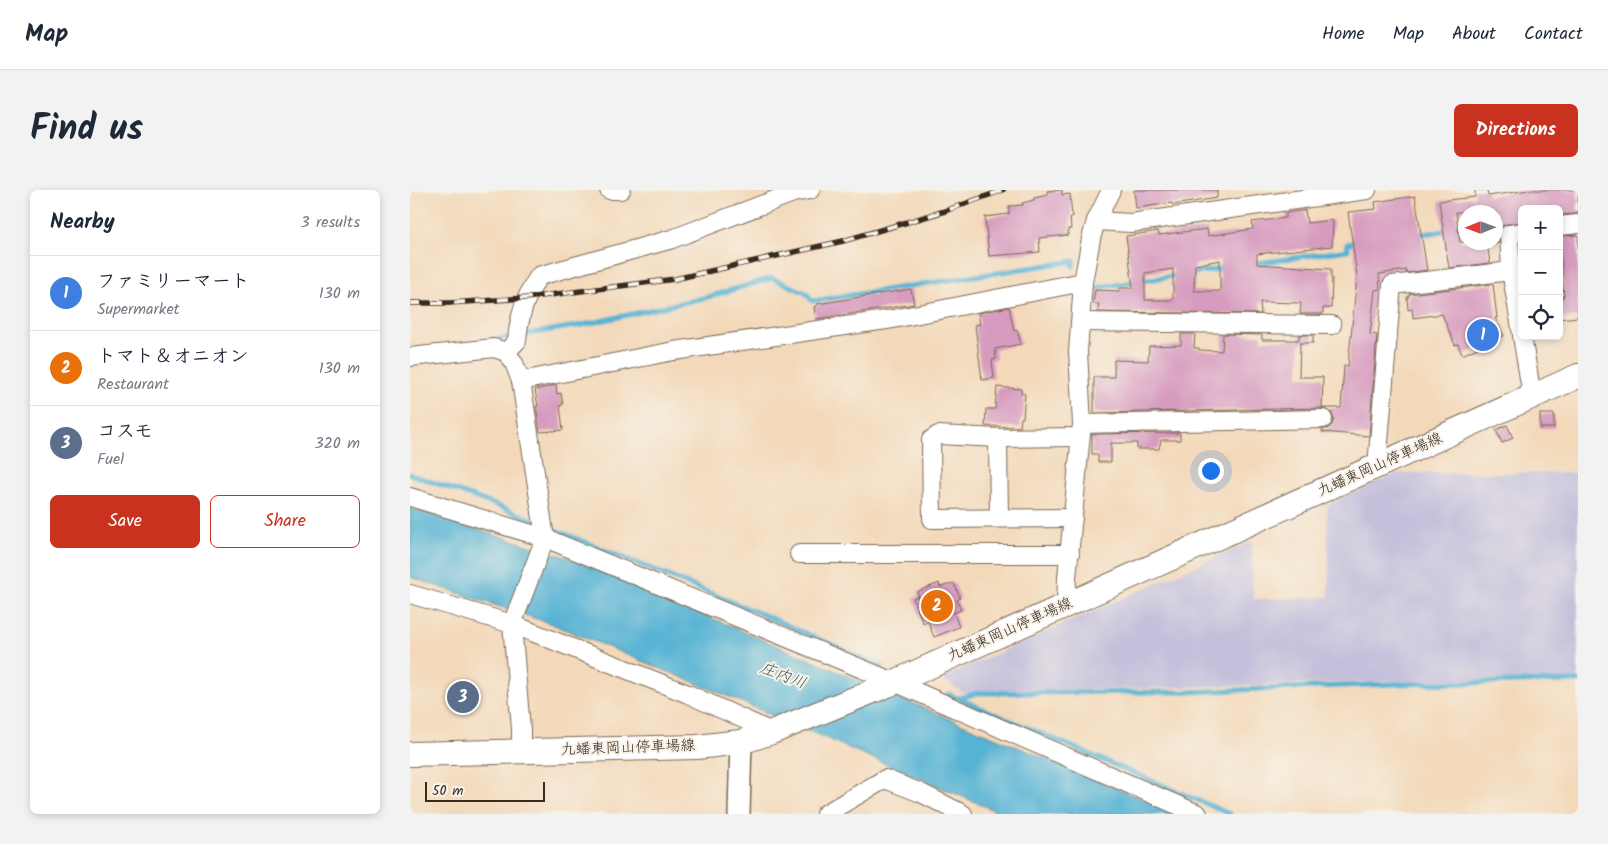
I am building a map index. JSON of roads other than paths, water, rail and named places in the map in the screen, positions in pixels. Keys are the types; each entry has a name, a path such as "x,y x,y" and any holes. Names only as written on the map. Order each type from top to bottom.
{"main road":[{"name":"九蟠東岡山停車場線","path":"410,754 697,747 741,742 777,730 891,684 1578,376"}],"street":[{"path":"610,190 621,190"},
{"path":"506,352 517,341 518,323 528,291 539,276 672,239 793,193 810,190"},
{"path":"1066,605 1081,430 1078,352 1082,282 1096,221 1111,190"},
{"path":"1096,221 1131,223 1367,190"},
{"path":"1563,226 1578,224"},
{"path":"1518,233 1510,234 1512,271 1518,309"},
{"path":"1376,466 1392,284 1512,271"},
{"path":"521,381 674,351 892,319 1082,282"},
{"path":"1080,322 1332,325"},
{"path":"1523,340 1532,396"},
{"path":"410,357 494,348 506,352 514,363 521,381 543,532 513,621 521,752"},
{"path":"1073,518 932,519 931,440 938,434 998,438 1081,430 1323,419"},
{"path":"998,438 999,518"},
{"path":"410,497 543,532 891,684 1198,814"},
{"path":"800,554 1070,554"},
{"path":"410,594 513,621 777,730"},
{"path":"739,814 741,742"},
{"path":"825,814 885,779 921,793 963,814"}],"water":[{"name":"庄内川","path":"410,508 572,559 1179,814 1003,814 727,696 552,624 410,577"}],"waterway":[{"path":"1563,215 1578,213"},
{"path":"1415,235 1458,229"},
{"path":"1251,264 1348,250 1347,244 1357,242"},
{"path":"490,340 582,325 708,297 772,278 806,293 812,301 1074,261 1073,266"},
{"path":"1189,274 1226,268"},
{"path":"1095,288 1179,275"},
{"path":"410,474 538,522"},
{"path":"546,526 764,615 882,667"},
{"path":"959,698 978,693 1187,692 1396,684 1578,681"},
{"path":"948,694 1230,814"}],"railway":[{"path":"410,303 449,303 526,298 675,279 843,241 945,211 1003,190"}],"place":[{"name":"ファミリーマート","path":"1483,335"},
{"name":"トマト＆オニオン","path":"937,606"},
{"name":"コスモ","path":"463,697"}]}
